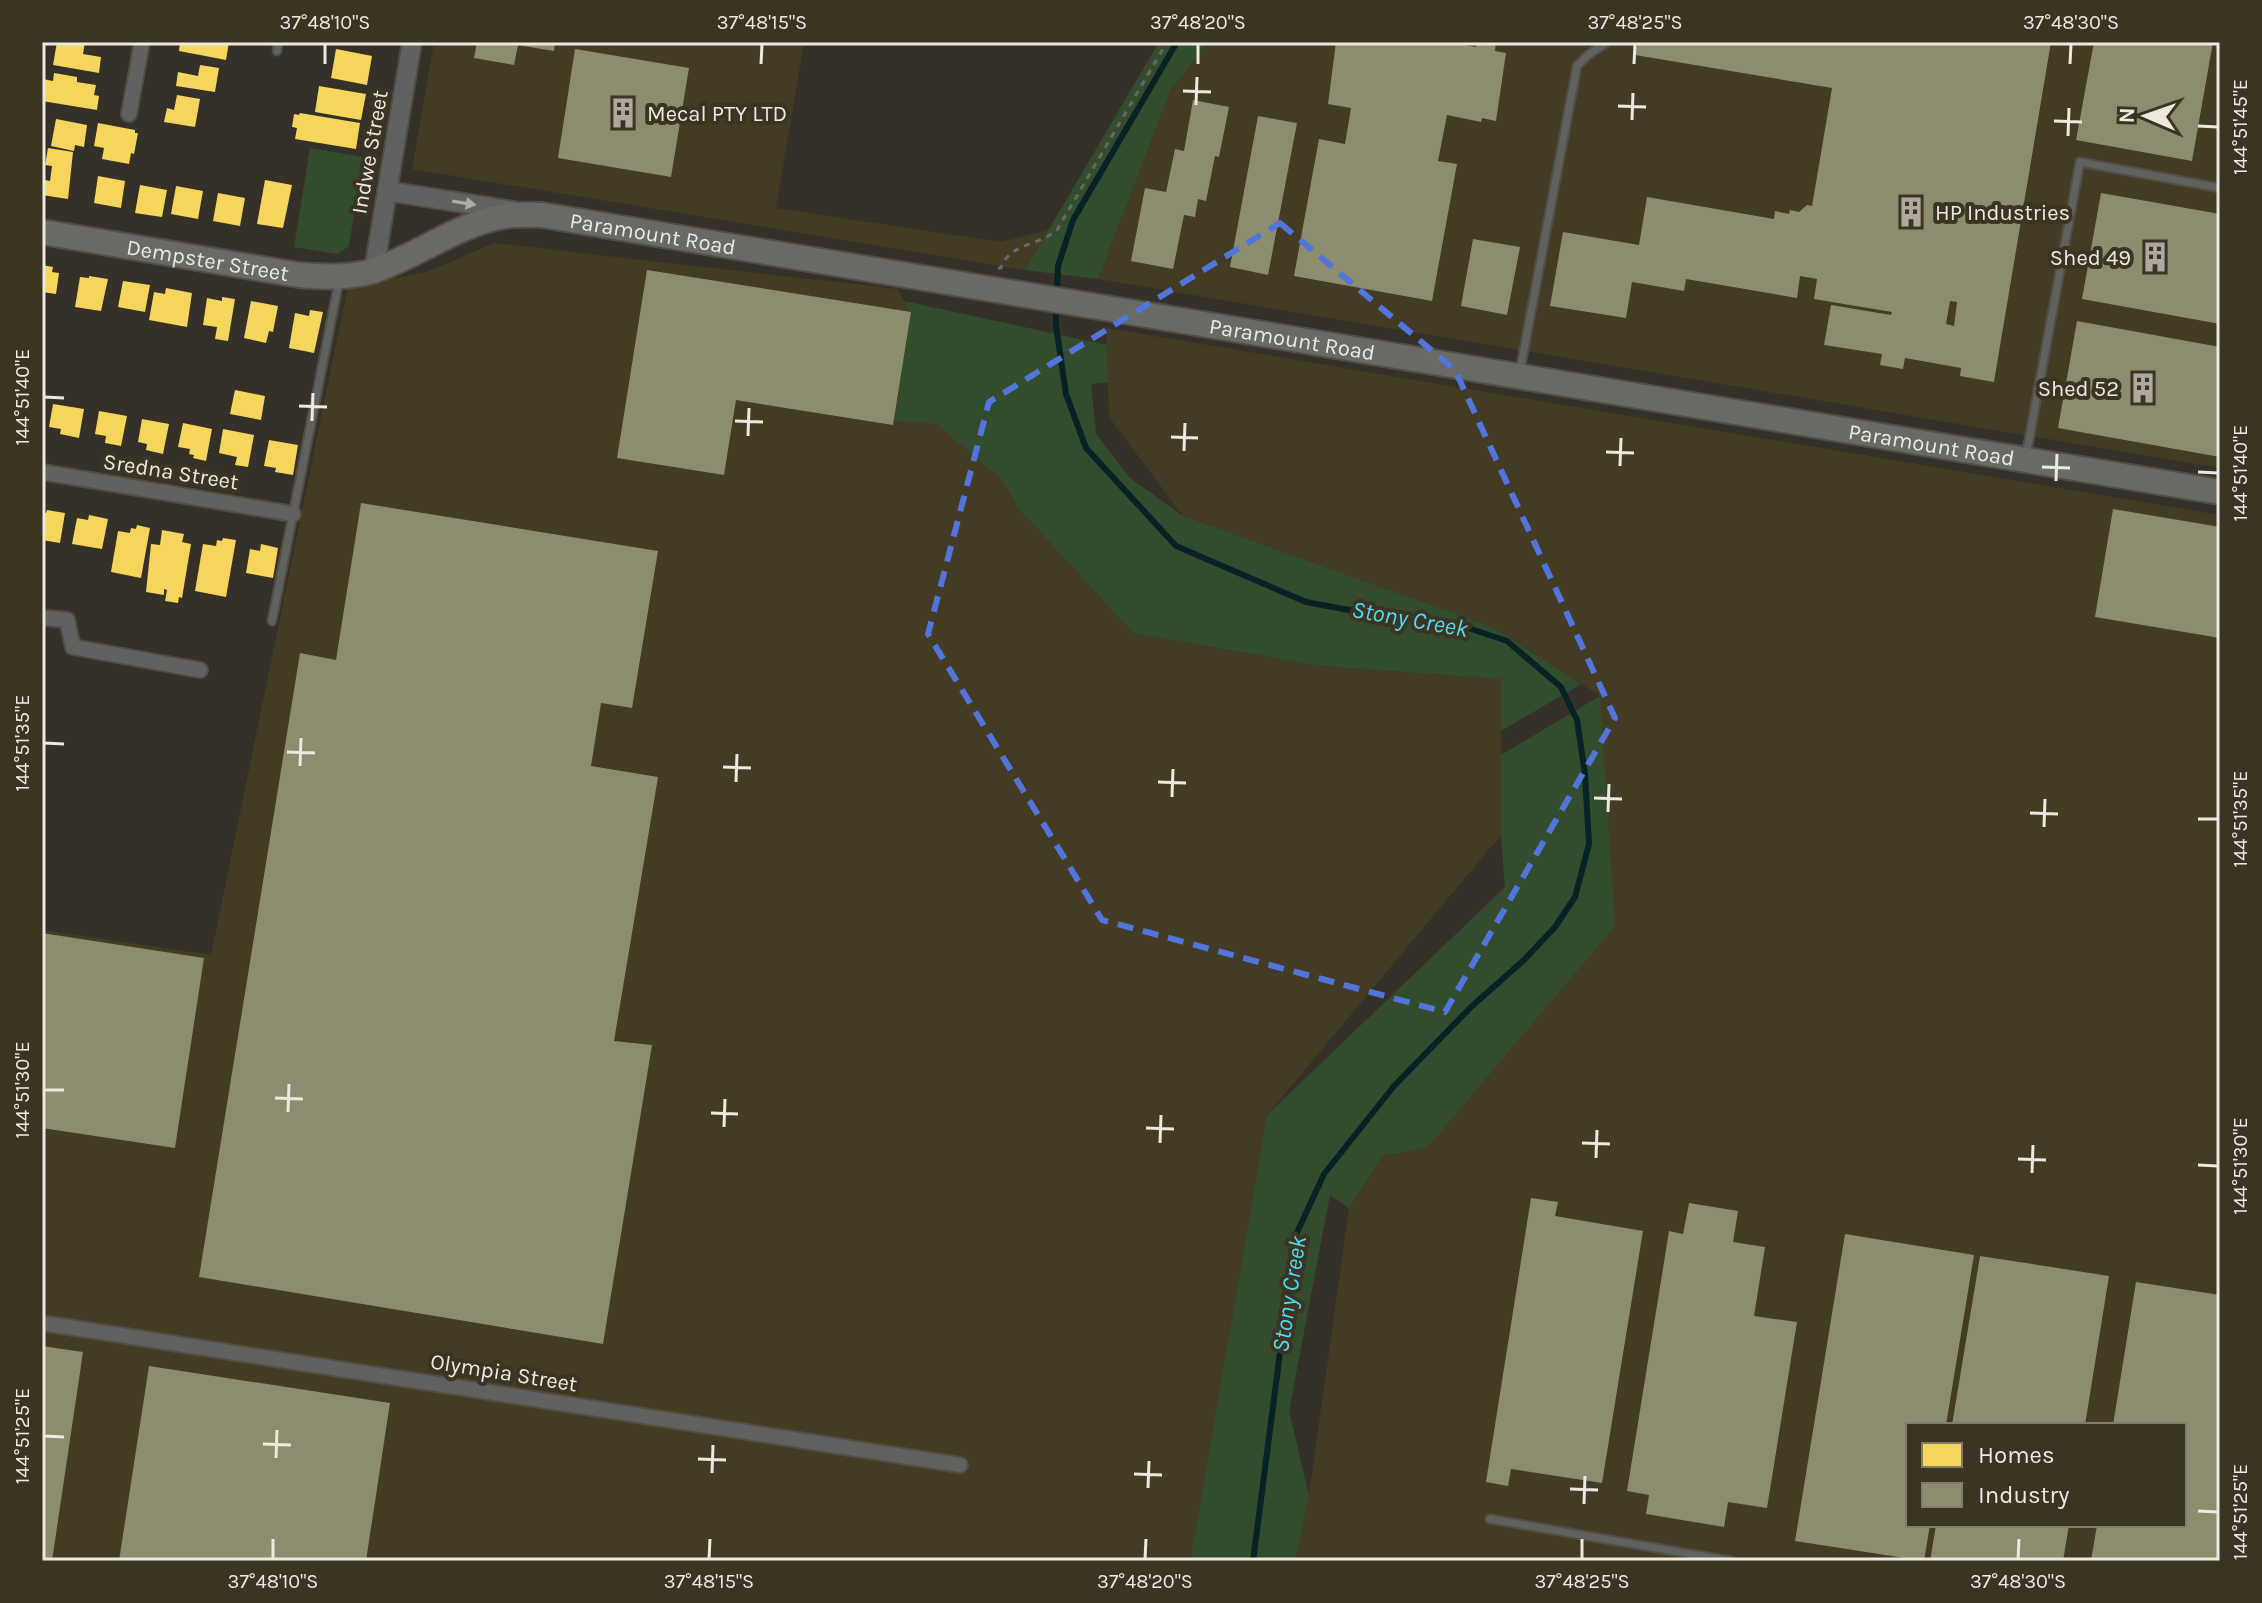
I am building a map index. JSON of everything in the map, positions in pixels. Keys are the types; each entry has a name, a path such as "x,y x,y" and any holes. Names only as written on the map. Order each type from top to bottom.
{"main road":[{"name":"Paramount Road","path":"374,270 472,225 502,216 542,215 2220,492"},
{"name":"Dempster Street","path":"42,232 299,275 340,276 374,270"}],"street":[{"path":"129,114 142,42"},
{"name":"Indwe Street","path":"374,270 412,42"},
{"path":"387,191 542,215"},
{"name":"Sredna Street","path":"42,472 293,514"},
{"path":"45,618 67,620 73,647 200,670"},
{"name":"Olympia Street","path":"42,1323 960,1465"}],"lane":[{"path":"1519,377 1577,66 1607,42"},
{"path":"2025,460 2080,162 2220,188"},
{"path":"272,621 340,276"},
{"path":"1490,1519 1731,1561"}],"path":[{"path":"1004,259 1011,252 1047,239 1057,230 1167,42"}],"highlighted area":[{"path":"1280,223 1455,370 1615,718 1445,1012 1102,920 928,634 989,402"}],"shaded area":[{"path":"434,42 804,42 776,208 1001,242 1049,230 1025,270 412,169"},
{"path":"1208,42 2220,42 2220,468 1098,279 1171,90"},
{"path":"494,243 897,289 911,312 936,424 1003,481 1017,507 1133,633 1320,666 1501,679 1501,835 1267,1115 1190,1561 42,1561 42,930 211,955 348,286 427,272"},
{"path":"1106,328 2220,515 2220,1561 1296,1561 1309,1495 1349,1208 1382,1156 1427,1148 1600,696 1493,627 1183,516 1109,417"}],"green space":[{"path":"1159,42 1208,42 1171,90 1098,279 1025,270"},
{"path":"310,148 363,157 349,246 338,254 294,247"},
{"path":"904,301 1107,345 1108,382 1091,384 1096,434 1130,478 1183,516 1493,627 1581,684 1501,731 1501,679 1320,666 1133,633 1017,507 1003,481 936,424 894,421 911,312"},
{"path":"1600,696 1615,926 1427,1148 1382,1156 1349,1208 1330,1195 1289,1411 1309,1495 1296,1561 1190,1561 1267,1115 1505,887 1501,835 1501,755"}],"building: Homes":[{"path":"57,42 85,42 83,54 101,57 99,73 53,65"},
{"path":"180,42 229,42 226,60 179,51"},
{"path":"336,49 372,56 367,85 331,78"},
{"path":"200,65 219,68 215,92 176,86 178,72 198,76"},
{"path":"54,73 77,77 77,82 96,85 94,95 99,96 97,110 42,101 43,79 53,81"},
{"path":"319,86 366,94 361,120 315,112"},
{"path":"177,95 200,99 195,127 164,122 167,108 174,110"},
{"path":"294,114 360,123 356,149 295,139 297,128 292,127"},
{"path":"56,119 87,125 84,147 75,145 74,151 51,146"},
{"path":"98,123 138,133 129,164 102,159 104,148 94,146"},
{"path":"48,148 73,152 68,199 42,195 45,180 50,181 52,166 45,165"},
{"path":"98,176 125,181 121,208 94,203"},
{"path":"265,180 292,185 283,228 257,224"},
{"path":"140,185 167,190 162,217 135,213"},
{"path":"176,186 203,191 198,219 171,214"},
{"path":"218,193 245,198 240,226 213,221"},
{"path":"42,265 53,267 52,272 59,273 56,294 42,292"},
{"path":"80,277 108,279 101,311 75,307"},
{"path":"123,281 150,285 145,312 118,307"},
{"path":"166,288 192,293 187,327 149,320 154,292 165,294"},
{"path":"222,297 235,299 228,341 215,339 217,327 203,325 207,298 222,301"},
{"path":"251,301 278,306 273,332 269,331 266,343 244,338"},
{"path":"310,310 323,312 314,353 289,348 295,313 309,316"},
{"path":"235,390 265,396 261,420 230,414"},
{"path":"53,404 84,409 79,438 60,434 61,429 49,427"},
{"path":"99,411 127,416 121,446 105,443 106,436 95,434"},
{"path":"142,419 169,424 163,454 146,450 147,444 138,442"},
{"path":"183,423 212,429 206,461 193,458 194,455 189,454 190,449 178,447"},
{"path":"223,429 254,435 248,467 235,465 237,457 219,453"},
{"path":"269,440 298,445 293,475 275,472 276,468 264,466"},
{"path":"47,510 65,513 60,543 42,540 42,513"},
{"path":"89,515 108,519 102,549 72,544 77,518 88,520"},
{"path":"137,525 150,528 141,578 111,572 118,531 130,533 131,528 136,529"},
{"path":"162,530 184,534 182,542 191,544 182,598 179,597 178,603 165,601 167,590 164,589 164,595 146,592 151,544 160,545"},
{"path":"223,538 236,540 226,597 195,591 203,544 216,546 217,540 222,541"},
{"path":"261,544 278,548 273,578 246,573 250,549 260,551"}],"building: Industry":[{"path":"477,42 555,42 554,51 518,45 514,65 474,58"},
{"path":"1336,42 1447,42 1476,47 1477,42 1496,42 1495,51 1506,53 1496,121 1482,118 1481,122 1447,115 1438,161 1457,164 1432,301 1294,276 1319,139 1345,144 1351,108 1328,104"},
{"name":"HP Industries","path":"1637,42 2051,42 1994,382 1960,376 1961,368 1905,358 1903,369 1880,365 1882,354 1824,345 1831,305 1891,315 1892,312 1814,299 1817,279 1800,276 1797,298 1686,279 1684,291 1632,282 1626,318 1550,306 1563,232 1639,245 1647,197 1774,219 1775,211 1789,214 1790,210 1799,212 1807,205 1812,206 1832,88 1635,55","holes":["1950,301 1957,302 1954,326 1946,324"]},
{"path":"2094,42 2213,42 2192,161 2076,140"},
{"name":"Mecal PTY LTD","path":"575,49 689,68 671,177 558,158"},
{"path":"1193,100 1229,107 1206,201 1198,199 1195,217 1184,215 1173,269 1131,261 1145,188 1166,192 1175,149 1184,151"},
{"path":"1258,116 1297,123 1268,275 1230,267"},
{"name":"Shed 49","path":"2101,193 2220,214 2220,324 2082,299"},
{"path":"1473,239 1520,247 1507,315 1461,306"},
{"path":"647,270 911,312 893,425 736,400 724,475 617,458"},
{"name":"Shed 52","path":"2077,321 2220,347 2220,457 2058,428"},
{"path":"361,503 658,551 632,708 601,703 591,766 658,777 614,1041 652,1045 603,1344 199,1277 300,653 336,660"},
{"path":"2113,509 2220,527 2220,638 2095,617"},
{"path":"42,933 204,958 175,1148 42,1128"},
{"path":"1531,1198 1558,1202 1555,1216 1643,1231 1602,1483 1511,1469 1508,1486 1486,1482"},
{"path":"1689,1203 1738,1211 1733,1242 1765,1247 1754,1316 1797,1322 1767,1508 1728,1502 1724,1527 1646,1514 1649,1495 1627,1491 1669,1231 1683,1234"},
{"path":"1845,1234 1974,1255 1946,1423 1906,1423 1906,1527 1930,1527 1924,1561 1795,1541"},
{"path":"1980,1256 2109,1276 2085,1423 1952,1423"},
{"path":"2136,1282 2220,1295 2220,1561 2091,1561 2097,1527 2186,1527 2186,1423 2113,1423"},
{"path":"42,1346 83,1352 52,1561 42,1561"},
{"path":"149,1366 390,1403 366,1561 119,1561"},
{"path":"1936,1527 2069,1527 2063,1561 1930,1561"}],"waterway":[{"name":"Stony Creek","path":"1057,295 1058,266 1073,220 1177,42"},
{"name":"Stony Creek","path":"1056,307 1066,394 1086,448 1176,546 1306,602 1376,615 1450,622 1507,641 1561,687 1577,720 1585,774 1589,844 1575,897 1555,927 1524,960 1471,1007 1394,1086 1324,1174 1295,1237 1253,1561"}],"place":[{"name":"Mecal PTY LTD","path":"623,113"},
{"name":"HP Industries","path":"1911,212"},
{"name":"Shed 49","path":"2155,257"},
{"name":"Shed 52","path":"2143,388"}]}
